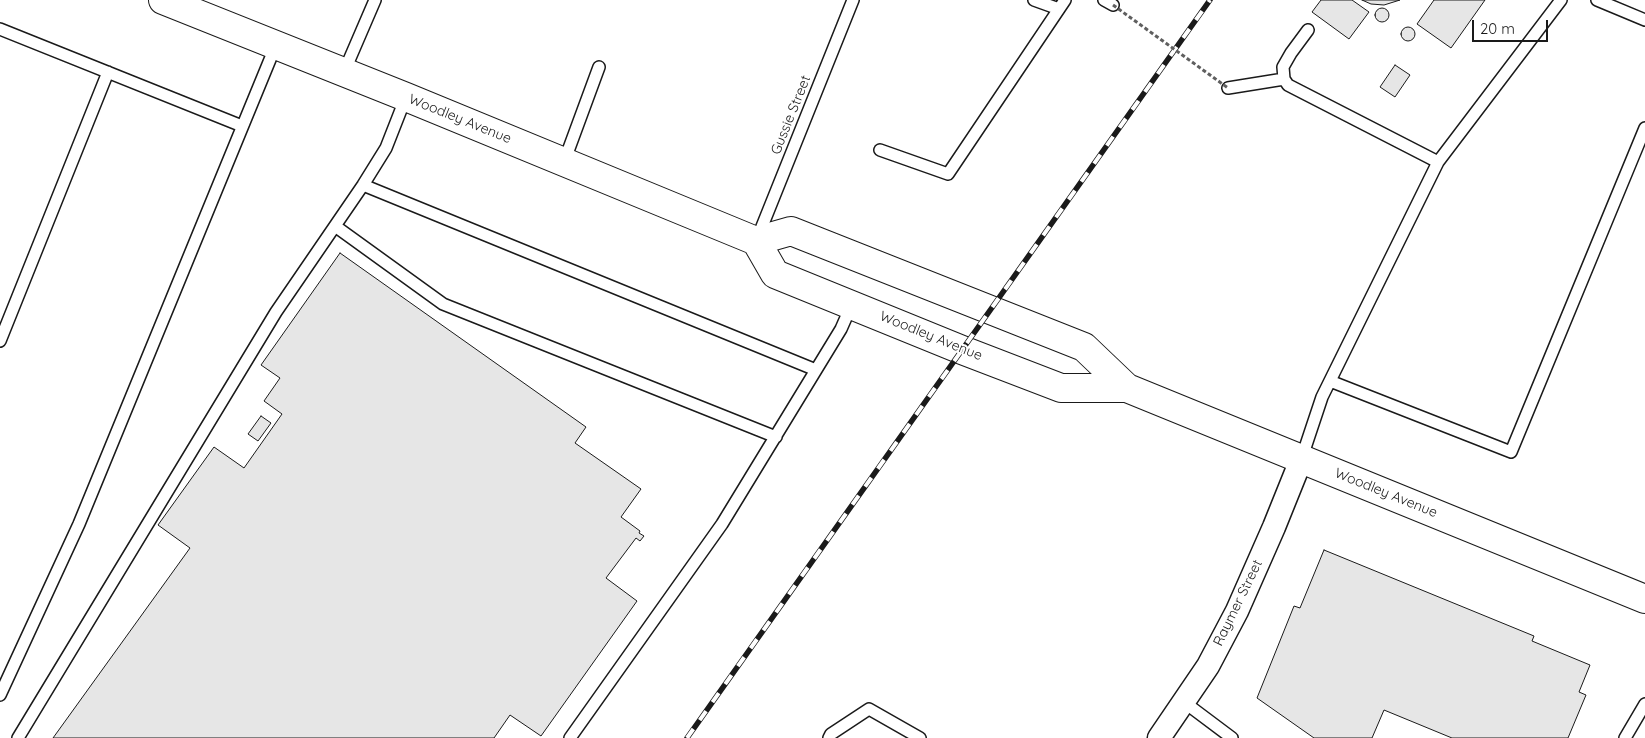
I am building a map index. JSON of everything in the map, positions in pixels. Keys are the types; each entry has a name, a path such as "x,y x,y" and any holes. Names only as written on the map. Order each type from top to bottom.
{"main road":[{"name":"Woodley Avenue","path":"163,0 406,97 756,241 775,274 962,350 1061,388 1127,388"},
{"name":"Woodley Avenue","path":"756,241 791,231 1084,347 1127,388 1645,598"}],"street":[{"name":"Raymer Street","path":"1158,738 1208,666 1237,611 1302,460"}],"lane":[{"path":"344,73 375,0"},
{"name":"Gussie Street","path":"756,241 853,0"},
{"path":"880,150 948,174 1062,5 1034,0"},
{"path":"1302,460 1322,397 1438,162 1561,0"},
{"path":"1597,0 1645,20"},
{"path":"0,29 242,126"},
{"path":"1308,30 1283,66 1284,79 1288,85 1438,162"},
{"path":"0,695 79,524 276,45"},
{"path":"564,162 599,67"},
{"path":"0,341 108,72"},
{"path":"1228,88 1284,79"},
{"path":"18,738 276,312 363,185 386,148 406,97"},
{"path":"1330,381 1510,452 1645,128"},
{"path":"363,185 816,370"},
{"path":"335,226 443,304 776,437"},
{"path":"570,738 722,524 841,329 852,304"},
{"path":"1184,702 1232,738"},
{"path":"1625,738 1645,704"},
{"path":"829,738 831,734 869,709 920,738"}],"path":[{"path":"1109,2 1228,88"}],"building":[{"path":"1321,0 1352,0 1369,12 1349,39 1312,12"},
{"path":"1362,0 1400,0 1384,5 1371,4"},
{"path":"1434,0 1485,0 1451,48 1417,24"},
{"path":"1379,8 1385,8 1389,15 1385,22 1379,22 1375,18 1375,12"},
{"path":"1405,27 1411,27 1415,34 1411,41 1405,41 1401,37 1401,31"},
{"path":"1395,65 1410,75 1395,97 1380,87"},
{"path":"340,253 586,427 575,443 641,489 621,517 644,536 640,541 636,538 606,578 637,601 541,736 510,715 494,738 53,738 190,548 158,525 214,447 244,468 282,414 264,401 280,378 261,365"},
{"path":"261,416 271,423 258,441 248,434"},
{"path":"1324,550 1534,636 1532,641 1590,665 1579,692 1586,695 1568,738 1452,738 1384,710 1372,738 1314,738 1257,698 1294,606 1300,608"}],"railway":[{"path":"687,738 1210,0"}]}
